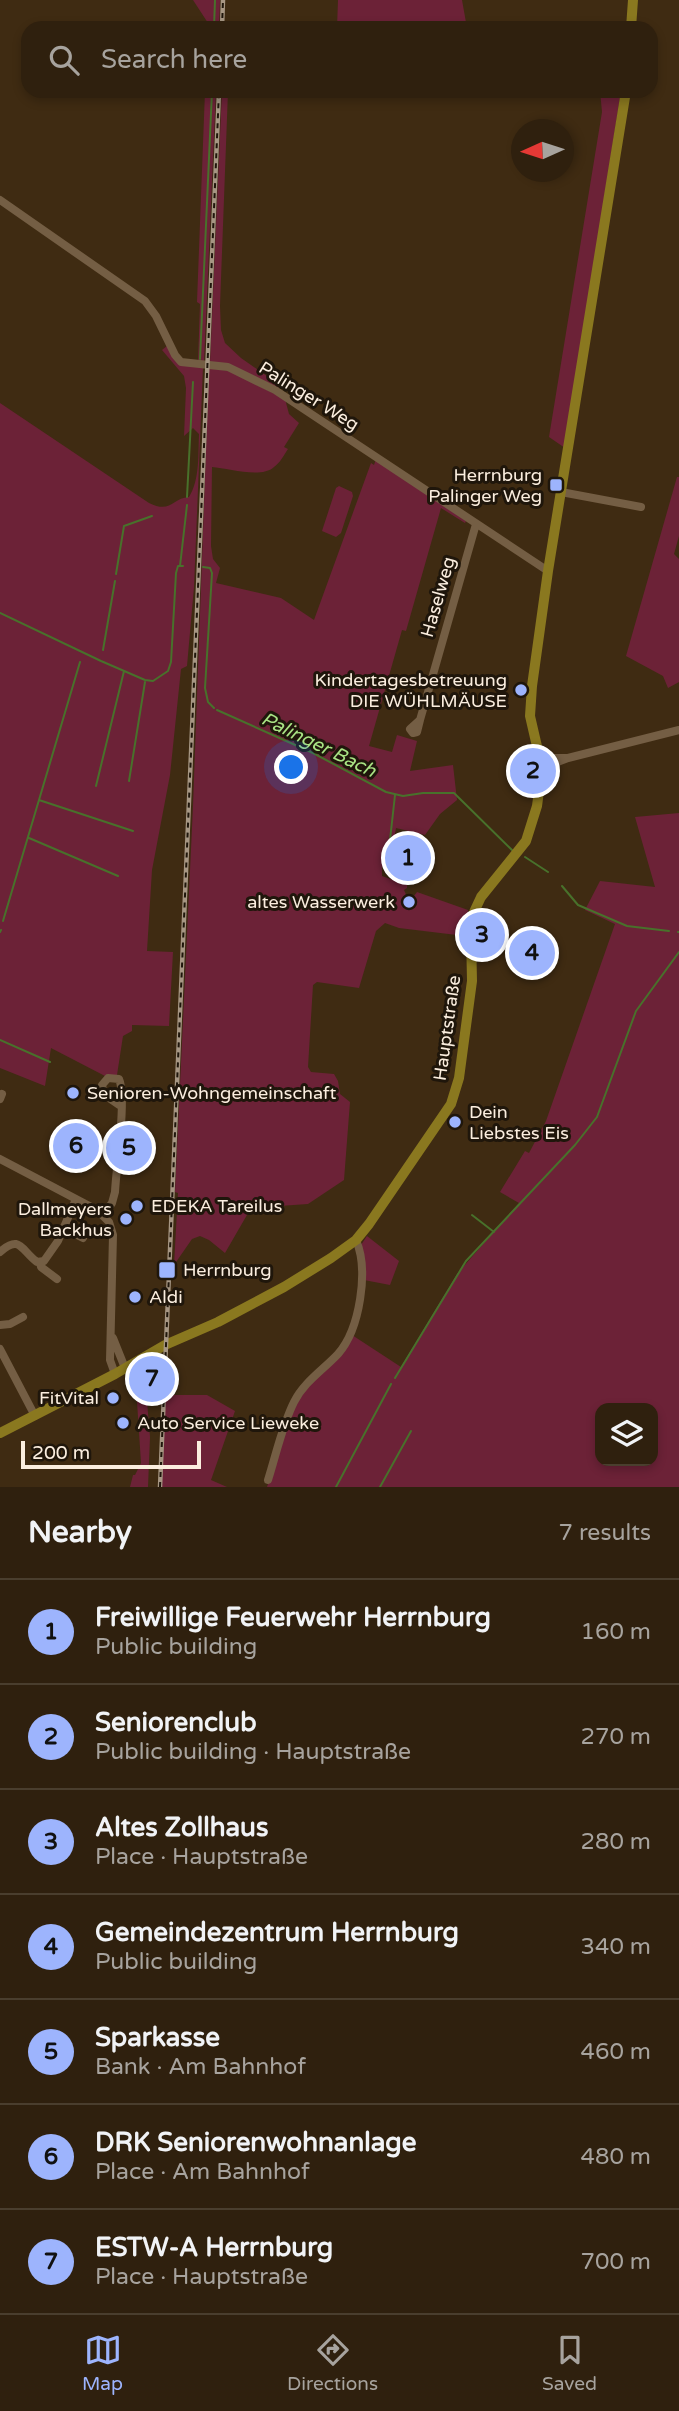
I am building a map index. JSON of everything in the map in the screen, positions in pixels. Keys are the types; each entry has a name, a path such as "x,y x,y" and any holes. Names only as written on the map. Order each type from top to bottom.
{"main road":[{"path":"632,21 634,0"},
{"name":"Hauptstraße","path":"0,1433 165,1345 218,1322 284,1287 356,1240 451,1104 459,1078 470,1000 474,912 481,897 521,848 534,820 541,763 531,727 530,703 548,571 625,98"}],"street":[{"name":"Palinger Weg","path":"0,200 145,301 181,362 232,369 289,398 548,571"},
{"path":"561,492 640,506"},
{"name":"Haselweg","path":"420,720 476,524"},
{"path":"541,763 679,730"},
{"path":"103,1215 112,1203 115,1192 121,1106 121,1082 114,1077 108,1078 102,1085 109,1098 121,1106"},
{"path":"0,1159 76,1199 103,1215 109,1222 113,1236 112,1336 120,1371"},
{"path":"40,1262 51,1252 76,1199"},
{"path":"63,1228 83,1238"},
{"path":"268,1480 294,1403 313,1377 337,1354 352,1330 360,1301 362,1277 356,1240"},
{"path":"0,1252 7,1245 19,1244 34,1260 40,1262"},
{"path":"40,1262 41,1268 57,1279"},
{"path":"0,1325 23,1317"},
{"path":"0,1349 35,1416"}],"shaded area":[{"path":"193,0 220,0 219,21 207,21"},
{"path":"338,0 462,0 466,21 337,21"},
{"path":"205,98 216,98 204,362 198,362 200,304 197,302"},
{"path":"222,98 228,98 221,330 225,343 274,381 279,388 210,362"},
{"path":"601,98 620,98 565,448 549,437 602,112"},
{"path":"167,346 180,364 203,367 194,587 187,666 181,669 170,775 152,870 147,951 173,952 169,1026 132,1025 132,1031 123,1036 117,1075 105,1076 51,1048 45,1086 0,1068 0,403 149,503 167,506 189,497 193,490 198,466 199,434 193,428 184,436 184,376 162,350"},
{"path":"209,368 229,371 285,399 289,414 299,423 284,447 288,449 276,465 268,470 253,473 212,467 211,546 213,559 220,568 216,583 281,598 314,620 371,463 374,465 376,459 466,521 465,523 441,508 406,631 402,630 369,746 392,752 397,735 417,741 410,771 453,765 457,800 440,814 425,835 396,828 389,867 382,867 382,876 407,885 404,890 408,899 405,906 411,907 411,900 417,892 468,910 465,936 399,928 385,923 376,931 359,988 317,982 313,985 308,1067 311,1072 334,1074 340,1094 350,1102 344,1180 308,1204 251,1208 225,1253 200,1236 192,1239 174,1265 178,1193 175,1192"},
{"path":"677,477 679,536 674,554 679,559 679,682 668,688 663,676 626,656"},
{"path":"339,486 352,492 353,496 341,533 336,537 322,531"},
{"path":"679,813 679,1487 267,1487 295,1403 352,1335 401,1367 457,1274 519,1203 500,1192 525,1151 529,1153 546,1121 615,924 585,910 600,881 655,887 635,817"},
{"path":"367,1236 399,1261 390,1285 364,1280 361,1245"},
{"path":"144,1365 150,1437 148,1487 130,1487 133,1475 141,1463 135,1371"},
{"path":"163,1395 207,1395 235,1411 211,1480 227,1487 160,1487"}],"waterway":[{"path":"214,21 215,0"},
{"path":"200,359 212,98"},
{"path":"187,497 193,382"},
{"path":"180,566 187,505"},
{"path":"116,574 124,526 152,516"},
{"name":"Palinger Bach","path":"0,613 101,661 153,681 168,671 171,662 176,573 178,566 183,566"},
{"path":"203,567 210,568 212,573 205,688 208,702 214,708"},
{"path":"103,650 115,581"},
{"path":"3,921 80,662"},
{"path":"96,786 124,671"},
{"path":"129,781 145,682"},
{"name":"Palinger Bach","path":"217,710 313,753 386,792 403,796 454,793 512,850"},
{"path":"387,867 395,795"},
{"path":"39,800 133,831"},
{"path":"29,838 118,876"},
{"name":"Palinger Bach","path":"525,857 548,872"},
{"name":"Palinger Bach","path":"562,886 578,905 627,926 669,931"},
{"path":"395,1378 466,1261 575,1145 597,1117 636,1011 679,952"},
{"path":"0,1040 50,1062"},
{"path":"472,1215 494,1232"},
{"path":"336,1487 391,1384"},
{"path":"380,1487 411,1431"}],"railway":[{"path":"222,21 223,0"},
{"path":"160,1487 219,98"}],"place":[{"name":"Herrnburg Palinger Weg","path":"556,485"},
{"name":"Kindertagesbetreuung DIE WÜHLMÄUSE","path":"521,690"},
{"name":"Seniorenclub","path":"533,771"},
{"name":"Freiwillige Feuerwehr Herrnburg","path":"408,858"},
{"name":"altes Wasserwerk","path":"409,902"},
{"name":"Altes Zollhaus","path":"482,935"},
{"name":"Gemeindezentrum Herrnburg","path":"532,953"},
{"name":"Senioren-Wohngemeinschaft","path":"73,1093"},
{"name":"Dein Liebstes Eis","path":"455,1122"},
{"name":"DRK Seniorenwohnanlage","path":"76,1146"},
{"name":"Sparkasse","path":"129,1148"},
{"name":"EDEKA Tareilus","path":"137,1206"},
{"name":"Dallmeyers Backhus","path":"126,1219"},
{"name":"Herrnburg","path":"167,1270"},
{"name":"Aldi","path":"135,1297"},
{"name":"ESTW-A Herrnburg","path":"152,1379"},
{"name":"FitVital","path":"113,1398"},
{"name":"Auto Service Lieweke","path":"123,1423"}]}
